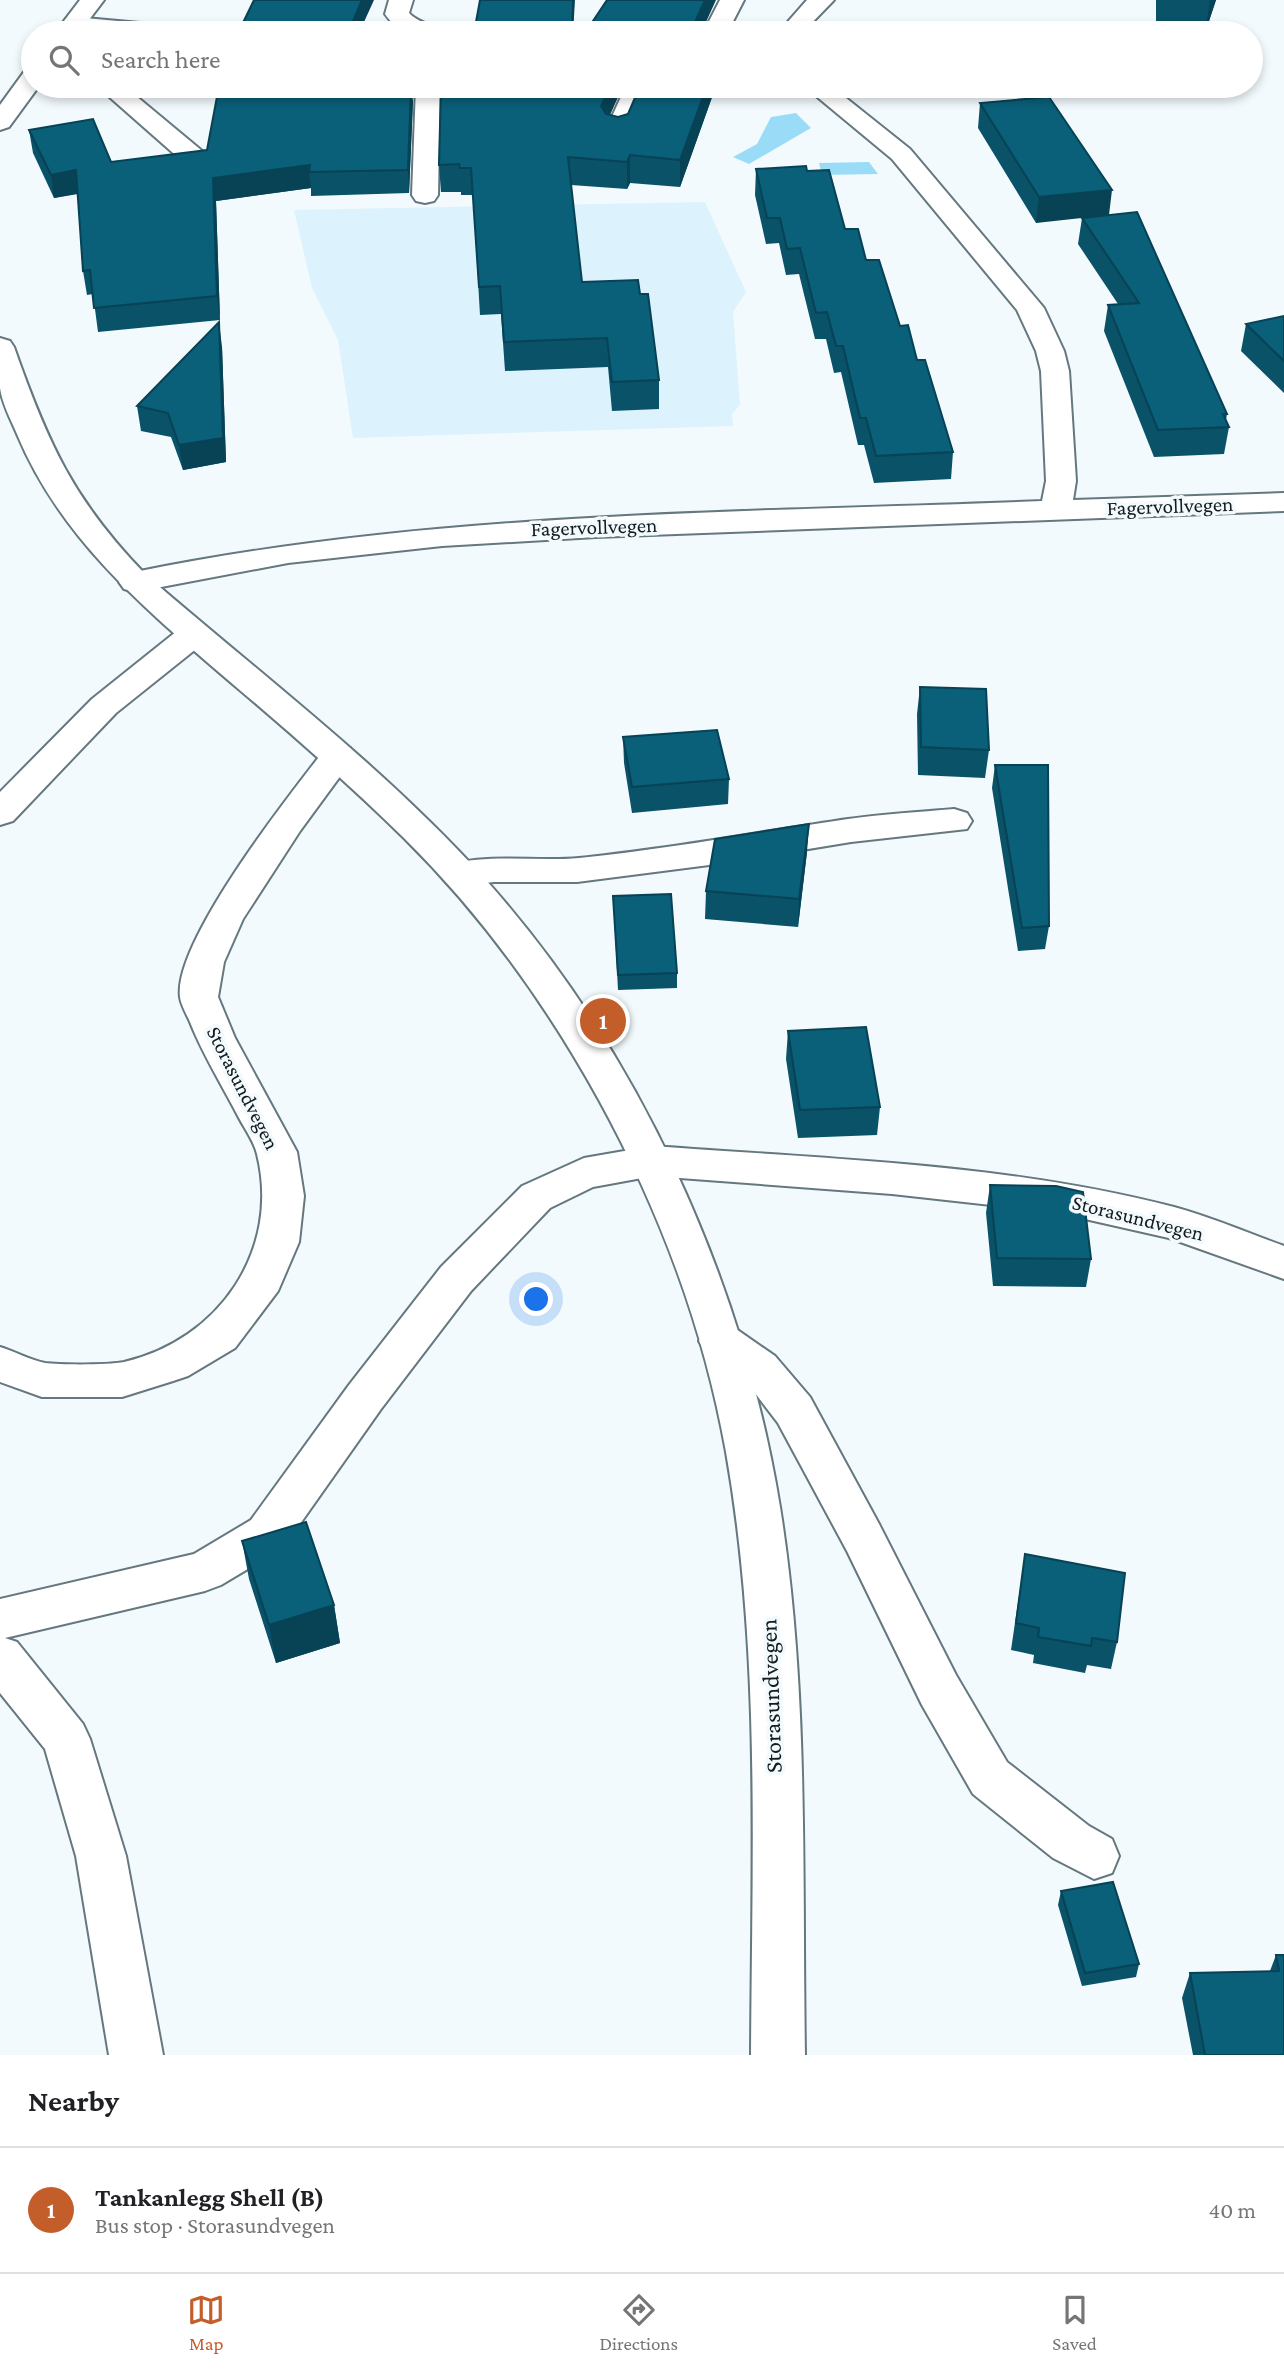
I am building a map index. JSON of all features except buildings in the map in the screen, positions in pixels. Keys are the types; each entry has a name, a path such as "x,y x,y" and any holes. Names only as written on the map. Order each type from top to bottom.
{"main road":[{"path":"77,21 92,0"},
{"path":"401,0 397,14 403,21"},
{"path":"721,21 732,0"},
{"path":"800,21 822,0"},
{"path":"0,122 21,93"},
{"path":"122,98 198,161"},
{"path":"425,195 428,98"},
{"path":"617,134 633,98"},
{"path":"831,98 901,154 1030,308 1050,351 1055,371 1061,481 1056,508"},
{"name":"Storasundvegen","path":"0,347 41,459 65,502 104,552 194,634 389,802 460,874 511,935 562,1005 615,1090 653,1161 688,1240 721,1341 746,1442 758,1511 770,1627 774,1707 778,2055"},
{"name":"Fagervollvegen","path":"135,582 217,563 377,543 522,530 1056,508 1284,502"},
{"path":"0,813 104,706 194,634"},
{"name":"Storasundvegen","path":"0,1364 42,1380 121,1380 173,1364 220,1336 263,1279 278,1242 284,1196 278,1152 216,1038 199,997 205,961 225,918 286,823 338,757"},
{"path":"460,874 494,870 577,870 717,852 851,830 954,821"},
{"name":"Storasundvegen","path":"0,1619 205,1572 267,1534 365,1397 456,1279 536,1197 584,1173 653,1161 892,1179 1054,1197 1174,1223 1284,1263"},
{"path":"721,1341 760,1368 794,1410 863,1538 939,1690 990,1778 1071,1842 1094,1856"},
{"path":"0,1391 42,1380"},
{"path":"0,1657 66,1739 101,1856 136,2055"}],"shaded area":[{"path":"796,113 811,128 749,164 733,157 757,144 771,117"},
{"path":"869,162 878,174 822,175 819,163"},
{"path":"705,202 746,292 733,312 740,405 732,414 733,426 353,438 338,340 312,288 294,210"}],"place":[{"name":"Tankanlegg Shell (B)","path":"603,1021"}]}
